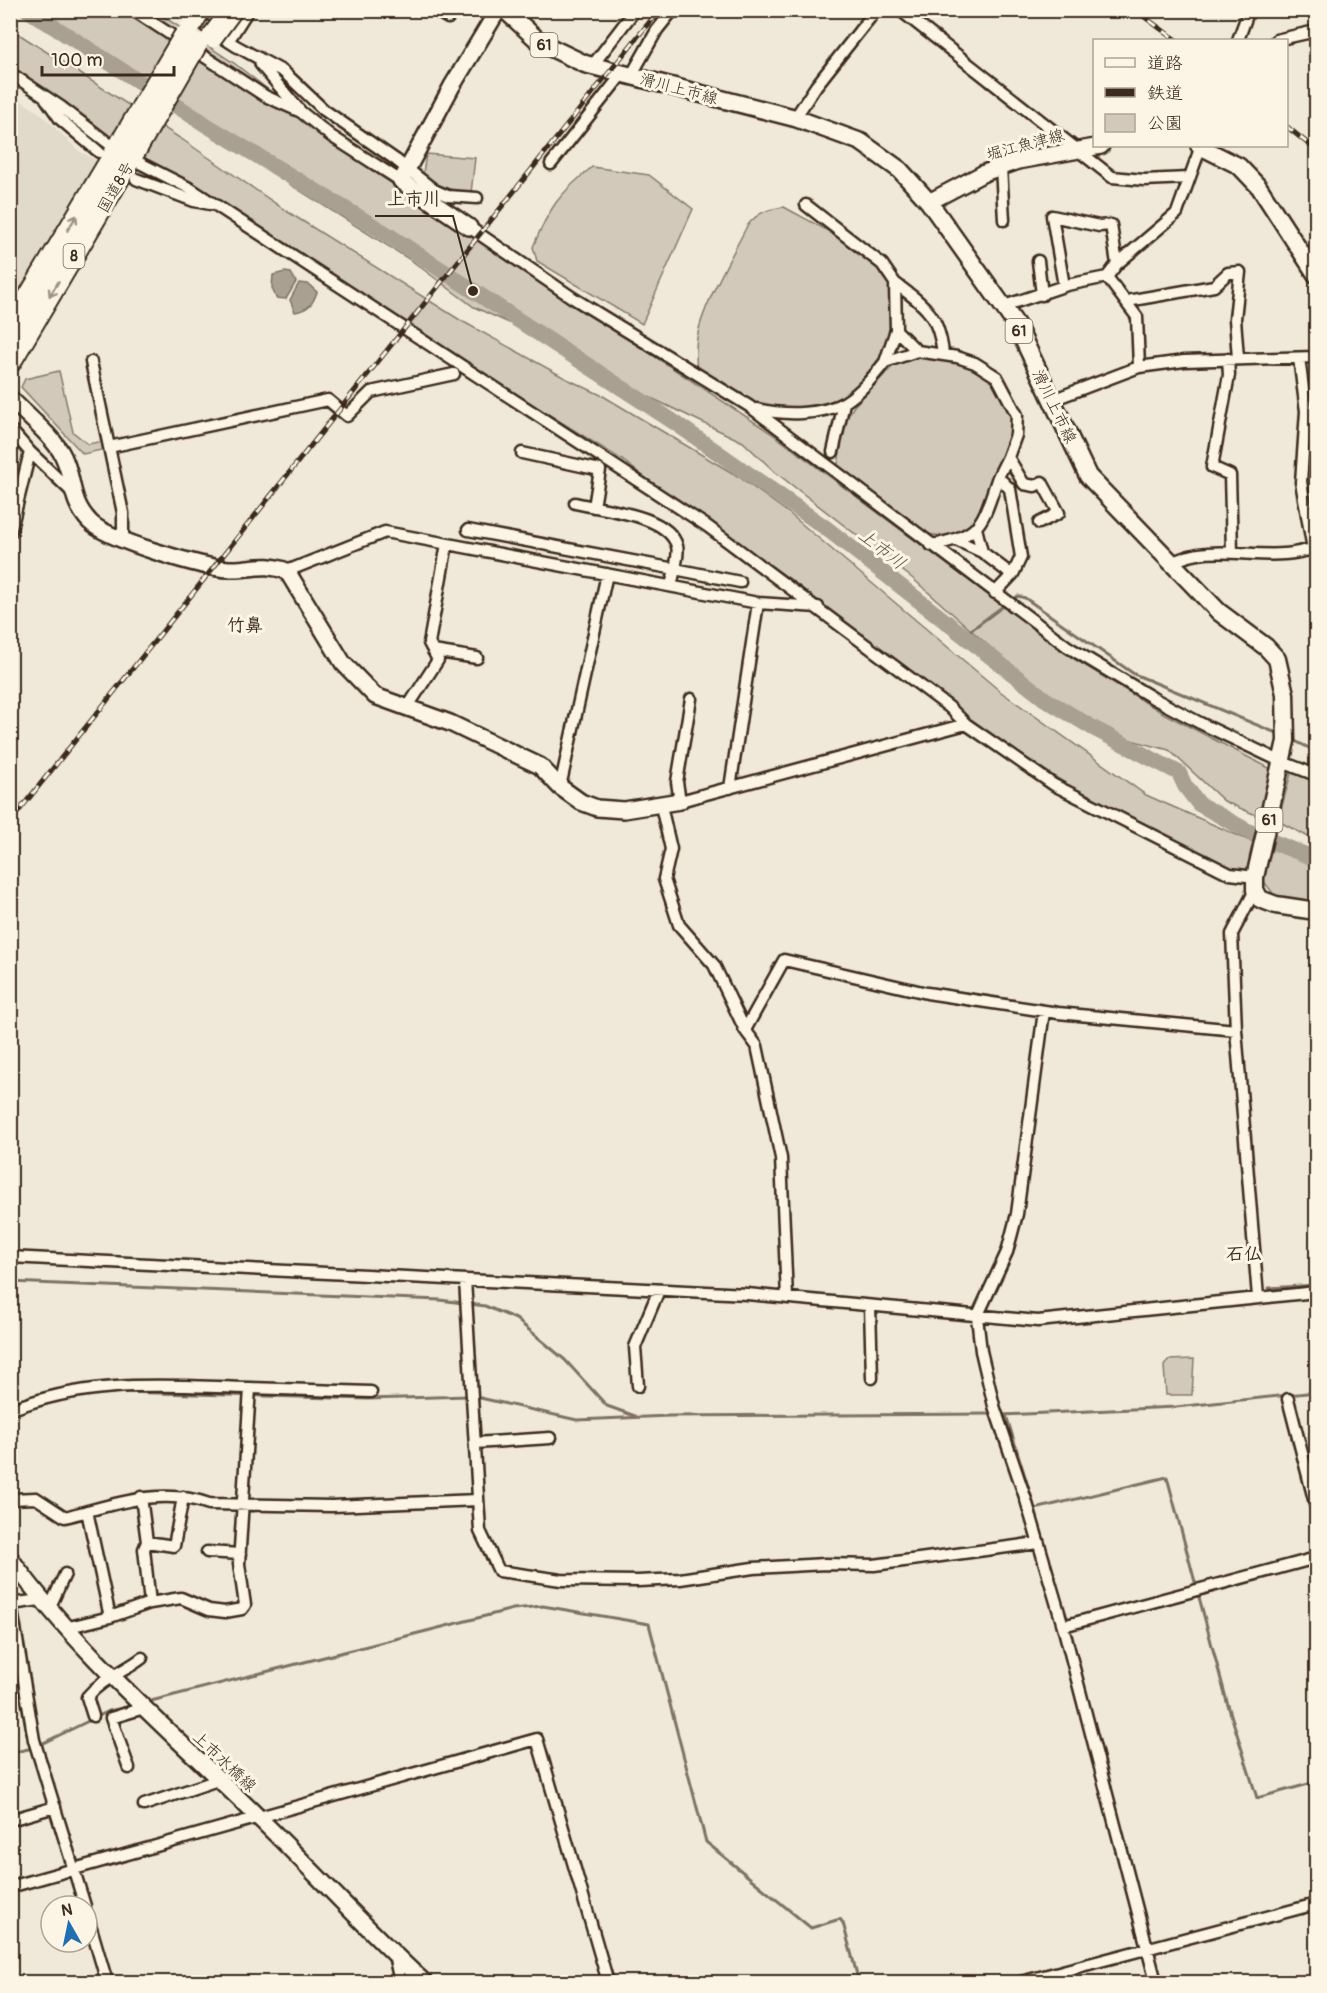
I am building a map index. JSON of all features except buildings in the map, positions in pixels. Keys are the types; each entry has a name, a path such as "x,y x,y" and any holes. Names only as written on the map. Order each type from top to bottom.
{"highway":[{"name":"8","path":"159,92 196,29 218,10"},
{"name":"8","path":"159,92 196,29 232,10"},
{"name":"国道8号","path":"10,328 159,92"},
{"name":"国道8号","path":"10,363 121,150"}],"main road":[{"name":"滑川上市線","path":"505,10 541,43 592,66 795,118 861,142 900,170 929,202 1017,326 1088,476 1219,612 1266,647 1277,659 1282,672 1287,724 1282,762 1255,884"},
{"path":"1255,884 1260,899 1276,905 1317,911"}],"street":[{"path":"133,10 265,96 301,111"},
{"path":"196,29 248,10"},
{"path":"435,10 448,18 454,10"},
{"path":"404,176 452,86 498,10"},
{"path":"592,66 635,10"},
{"path":"551,164 626,75 673,10"},
{"path":"795,118 816,86 876,10"},
{"path":"900,10 1112,177 1144,180 1188,178"},
{"path":"1238,39 1248,10"},
{"path":"196,29 284,72 324,110 396,160 404,176 469,227 573,298 749,406 1068,647 1144,693 1282,762 1317,775"},
{"path":"1281,39 1317,31"},
{"path":"259,58 261,65 301,111 332,136 404,176 448,196 477,198"},
{"path":"10,74 121,150"},
{"path":"44,97 60,119 191,189 697,520 818,607 949,707 966,724 1054,784 1230,874 1255,884 1232,934 1236,1030 1258,1297"},
{"name":"堀江魚津線","path":"929,202 1001,167 1095,147"},
{"path":"1004,306 1064,286 1107,277 1117,264 1177,213 1200,147"},
{"path":"1202,147 1239,166 1259,187 1317,275"},
{"path":"1001,167 1004,220"},
{"path":"136,179 194,201 216,205"},
{"path":"807,206 882,264 895,283 926,306 940,330 943,353"},
{"path":"1064,286 1052,216 1099,226 1111,225 1117,264"},
{"path":"1038,261 1042,295"},
{"path":"1127,301 1214,286 1228,273 1240,272 1233,359 1212,467 1230,475 1232,552"},
{"path":"1107,277 1137,317 1139,367"},
{"path":"749,406 793,414 844,403 865,386 885,362 896,330 895,283"},
{"path":"896,330 917,351"},
{"path":"885,362 917,351 943,353 975,363 997,377 1017,414 1016,435 984,518 976,528 957,540 931,545"},
{"path":"1052,400 1139,367 1233,359 1317,357"},
{"path":"1172,564 1183,557 1232,552 1284,554 1315,549 1301,482 1306,411 1299,358"},
{"path":"91,362 123,513 123,539"},
{"path":"108,447 328,400 347,416 371,392 454,374"},
{"path":"10,398 63,455 77,507 92,525 123,539 194,563 230,569 263,565 287,571 385,532 758,603 818,607"},
{"path":"834,452 844,403"},
{"path":"10,429 30,452 72,492"},
{"path":"10,533 30,452"},
{"path":"522,453 600,470 594,507"},
{"path":"1008,457 1024,484 1035,486 1042,482 1059,513 1039,523"},
{"path":"995,593 1012,575 1021,557 1010,489 998,477"},
{"path":"575,503 660,524 674,538 678,549 671,586"},
{"path":"976,528 982,552"},
{"path":"468,530 740,582"},
{"path":"957,540 982,552 1012,575"},
{"path":"407,708 438,660 429,643 447,544"},
{"path":"287,571 354,676 375,696 450,723 521,756 540,766 560,787 581,802 597,808 624,810 661,806 966,724"},
{"path":"560,787 606,574"},
{"path":"730,788 758,603"},
{"path":"434,651 477,658"},
{"path":"680,801 677,782 691,699"},
{"path":"661,806 671,849 664,879 679,924 714,964 745,1030 757,1046 781,1158 787,1298"},
{"path":"745,1030 784,960 927,993 1044,1011 1236,1030"},
{"path":"1044,1011 1017,1214 1007,1252 977,1317 994,1406 1063,1626 1156,1983"},
{"path":"10,1257 659,1290 787,1298 1038,1321 1317,1292"},
{"path":"465,1280 480,1531 499,1571 561,1580 649,1581 680,1579 753,1568 825,1564 874,1565 1038,1543"},
{"path":"638,1386 635,1347 659,1290"},
{"path":"870,1306 872,1378"},
{"path":"10,1410 43,1397 113,1385 371,1392"},
{"path":"66,1628 110,1617 150,1603 181,1598 209,1610 225,1612 242,1609 245,1605 240,1554 245,1505 250,1388"},
{"path":"1288,1399 1317,1507"},
{"path":"475,1443 550,1438"},
{"path":"10,1499 36,1498 65,1517 141,1497 183,1497 209,1504 332,1506 478,1500"},
{"path":"141,1497 147,1542 144,1548 150,1603"},
{"path":"147,1542 174,1546 183,1497"},
{"path":"87,1511 110,1617"},
{"path":"207,1552 240,1554"},
{"name":"上市水橋線","path":"10,1558 45,1604 110,1675 259,1817 424,1983"},
{"path":"1063,1626 1317,1558"},
{"path":"65,1574 45,1604 11,1604 34,1740 81,1894"},
{"path":"93,1716 87,1697 110,1675 129,1668 142,1658"},
{"path":"129,1768 111,1718 144,1708"},
{"path":"10,1887 537,1739 608,1983"},
{"path":"144,1805 218,1779"},
{"path":"10,1820 55,1807"},
{"path":"1021,1983 1317,1904"},
{"path":"98,1954 106,1983"},
{"path":"394,1955 400,1983"}],"shaded area":[{"path":"11,94 41,114 80,152 98,161 11,309"},
{"path":"291,273 296,282 286,299 276,298 272,288 273,275"},
{"path":"299,283 308,284 317,292 309,306 295,312 290,300"}],"green space":[{"path":"33,11 155,11 234,63 371,170 771,433 1074,659 1163,713 1271,769 1260,817 1224,801 1169,750 1081,727 912,578 775,472 743,442 647,396 577,354 474,307 412,261 270,172 203,114 127,78"},
{"path":"11,29 183,140 288,212 460,320 565,378 603,396 739,477 790,514 1001,692 1146,795 1255,843 1316,863 1316,903 1275,897 1260,878 1241,870 1224,868 1077,791 994,737 790,579 677,502 621,459 451,354 290,247 105,138 11,70"},
{"path":"426,154 475,158 471,193 445,188 428,178 423,173"},
{"path":"592,167 649,175 693,209 642,324 537,261 533,247 544,222 556,202"},
{"path":"784,207 852,245 876,264 888,279 892,296 889,332 883,353 872,371 858,386 841,398 822,406 801,410 778,409 756,403 697,371 696,342 700,325 718,281 747,226 763,212"},
{"path":"923,356 953,359 993,380 1014,420 982,513 972,525 952,534 928,534 838,465 844,423 854,406 893,366"},
{"path":"59,371 73,432 88,444 104,441 106,449 83,454 21,387 25,379"},
{"path":"1291,773 1316,780 1316,841 1278,821"},
{"path":"1194,1359 1192,1395 1166,1395 1164,1366 1168,1360"}],"waterway":[{"name":"上市川","path":"28,10 208,126 382,231 674,422 826,528 1045,699 1093,728 1179,773 1185,786 1199,804 1255,835 1316,859"},
{"path":"1011,601 1018,596 1025,598 1134,674 1279,734"},
{"path":"963,636 1006,604"},
{"path":"1291,739 1311,749 1316,742"},
{"path":"10,1282 440,1300 485,1306 516,1319 565,1360 607,1406 635,1416"},
{"path":"1269,1288 1316,1285"},
{"path":"122,1392 368,1399 469,1396"},
{"path":"1001,1415 1176,1407 1316,1392"},
{"path":"476,1397 577,1420 669,1416 994,1414"},
{"path":"1006,1415 1035,1509 1167,1477 1227,1702 1257,1798 1316,1782"},
{"path":"147,1702 513,1609 543,1606 649,1624 706,1842 811,1928 840,1919 859,1982"},
{"path":"39,1745 109,1711 135,1705"},
{"path":"10,1753 33,1748"}],"railway":[{"path":"10,822 659,10"},
{"path":"1135,10 1175,39"},
{"path":"1288,128 1316,150"}],"place":[{"name":"上市川","path":"473,291"}],"district":[{"name":"竹鼻","path":"245,625"},
{"name":"石仏","path":"1244,1254"}]}
